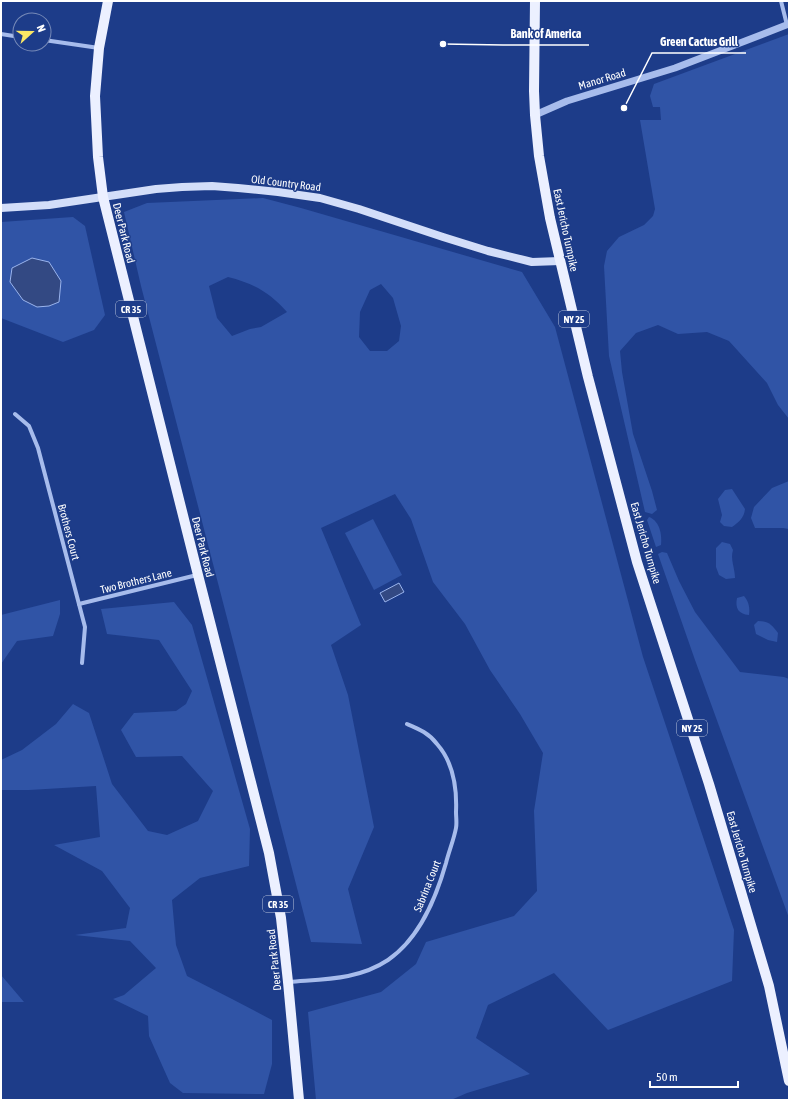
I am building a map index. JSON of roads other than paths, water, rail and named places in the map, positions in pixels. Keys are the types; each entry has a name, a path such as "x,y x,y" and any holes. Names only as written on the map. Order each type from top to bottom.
{"main road":[{"name":"Deer Park Road","path":"108,1 99,48 95,96 98,157 103,197 269,853 281,918 299,1100"},
{"name":"East Jericho Turnpike","path":"535,1 535,115 539,156 550,218 560,261 588,377 637,562 710,784 769,986 789,1081"},
{"name":"Old Country Road","path":"1,208 49,205 156,189 182,187 212,186 278,192 320,198 359,209 488,251 532,262 560,261"}],"street":[{"path":"782,1 788,24"},
{"name":"Manor Road","path":"535,115 566,101 675,68 788,24"},
{"path":"1,34 12,36"},
{"path":"52,41 99,48"},
{"name":"Brothers Court","path":"15,414 29,426 38,448 85,627 82,663"},
{"name":"Two Brothers Lane","path":"79,604 198,575"},
{"name":"Sabrina Court","path":"288,982 346,977 362,973 387,960 413,936 430,908 443,873 456,826 455,786 448,762 438,744 422,730 407,724"}],"place":[{"name":"Bank of America","path":"443,44"},
{"name":"Green Cactus Grill","path":"624,108"}]}
